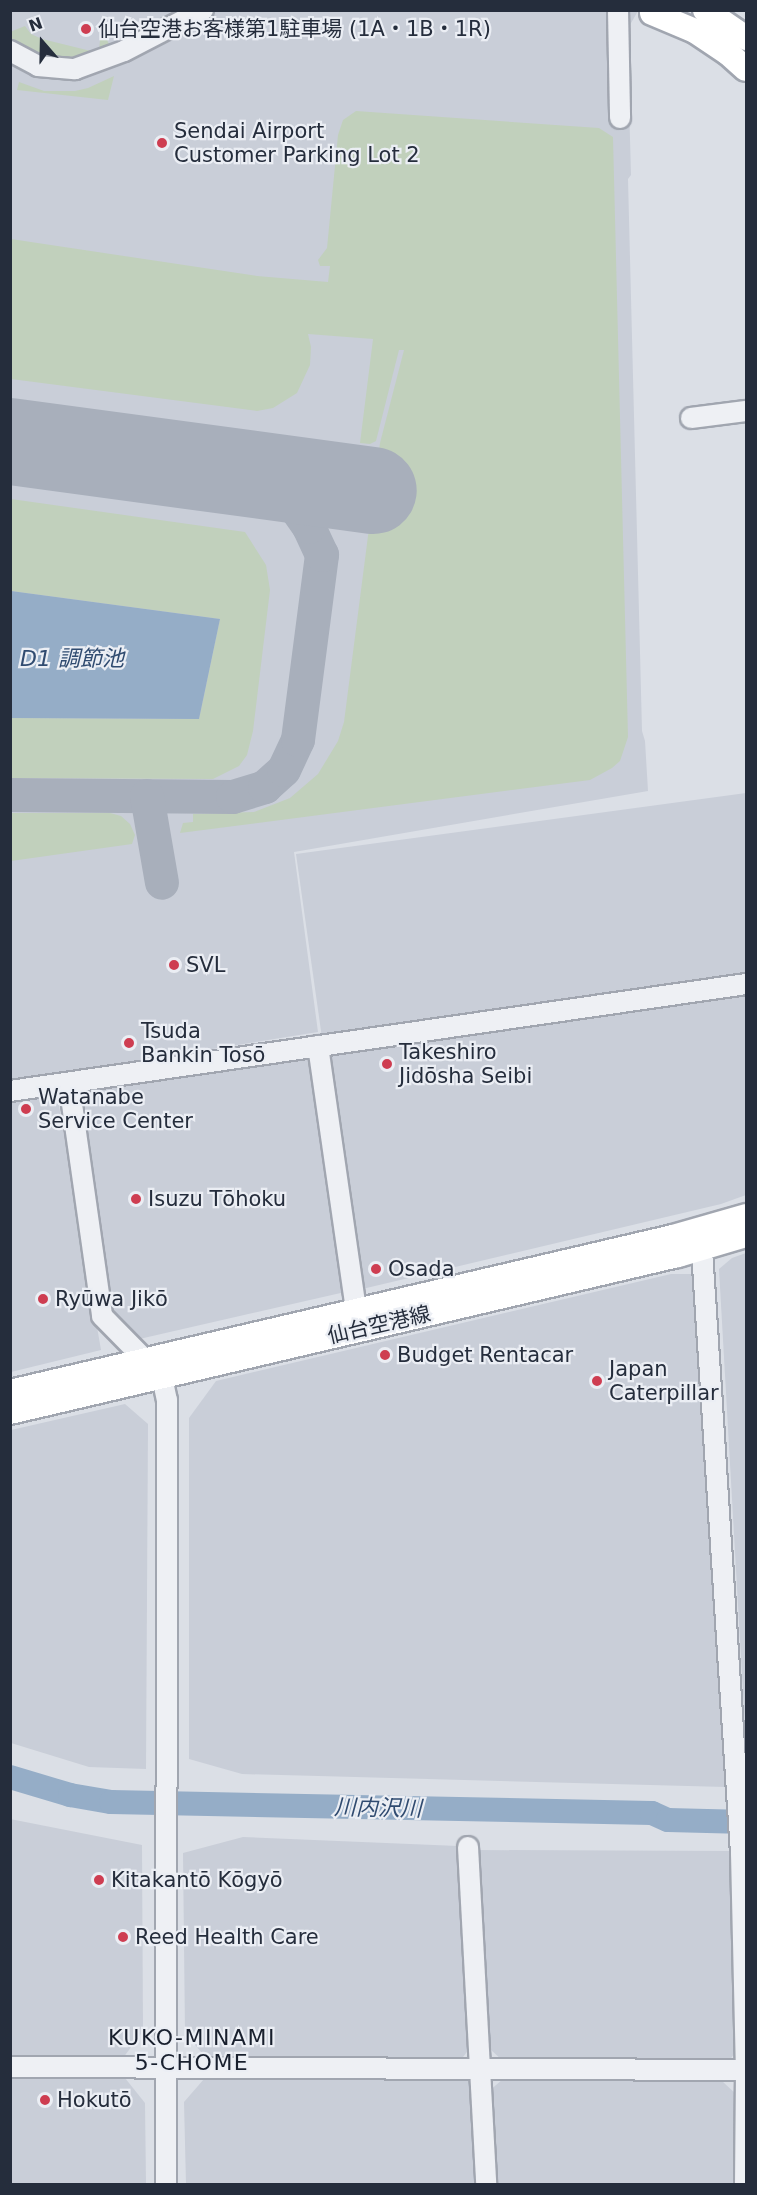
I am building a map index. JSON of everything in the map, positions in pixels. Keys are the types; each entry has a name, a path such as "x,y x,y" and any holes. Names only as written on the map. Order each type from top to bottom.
{"main road":[{"path":"705,10 738,32"},
{"path":"649,11 695,31 747,69"},
{"name":"仙台空港線","path":"702,1239 747,1216"},
{"name":"仙台空港線","path":"10,1412 154,1369 357,1319 702,1239 747,1235"},
{"name":"仙台空港線","path":"10,1392 154,1369"}],"street":[{"path":"10,51 38,66 75,69 90,66 203,10"},
{"path":"618,10 620,118"},
{"path":"715,44 738,32"},
{"path":"692,418 747,411"},
{"path":"10,1091 747,984"},
{"path":"318,1046 357,1319"},
{"path":"69,1083 102,1316 154,1369 167,1400 166,2184"},
{"path":"702,1239 738,1831 746,2070 745,2184"},
{"path":"468,1847 486,2184"},
{"path":"10,2067 746,2070"}],"shaded area":[{"path":"10,11 638,11 627,30 631,175 628,179 642,731 645,741 648,791 294,852 318,1032 11,1081"},
{"path":"746,793 746,977 322,1038 296,854"},
{"path":"746,990 746,1195 721,1204 358,1290 324,1051"},
{"path":"311,1057 345,1292 135,1340 110,1315 79,1095 85,1089"},
{"path":"50,1091 58,1100 101,1350 11,1372 10,1097"},
{"path":"746,1253 746,1746 719,1269 732,1258"},
{"path":"671,1274 694,1274 726,1787 242,1774 189,1759 189,1418 216,1381"},
{"path":"125,1404 148,1424 146,1769 89,1767 11,1743 11,1430"},
{"path":"10,1819 142,1845 143,2031 123,2058 11,2058"},
{"path":"243,1837 458,1846 470,2048 460,2061 207,2059 185,2033 183,1853"},
{"path":"477,1850 732,1851 739,2047 727,2064 504,2062 489,2048"},
{"path":"459,2074 468,2079 473,2088 475,2184 186,2184 184,2102 204,2079"},
{"path":"11,2078 125,2078 145,2103 146,2184 11,2184"},
{"path":"503,2079 722,2081 738,2096 738,2184 495,2184 488,2092"}],"green space":[{"path":"180,11 190,11 140,37 99,53 100,40 106,38 110,46"},
{"path":"25,26 31,34 42,39 99,53 67,60 40,56 11,41 10,32"},
{"path":"114,76 108,100 17,90 19,82 44,91 75,91 88,88"},
{"path":"356,111 599,128 613,137 628,737 620,761 590,780 180,833 183,823 193,822 193,814 254,812 290,798 318,774 338,741 344,722 380,443 404,350 399,350 376,441 370,444 360,443 373,339 308,334 311,347 310,365 297,393 273,408 257,411 11,379 11,239 257,276 328,282 330,266 320,266 318,260 327,248 338,135 343,120"},
{"path":"11,499 245,532 266,565 270,590 253,731 247,755 239,766 213,779 11,778 11,718 199,719 220,619 11,591"},
{"path":"10,813 110,813 121,816 130,824 135,835 132,844 11,861"}],"water":[{"name":"D1 調節池","path":"11,591 220,619 199,719 11,718"}],"waterway":[{"name":"川内沢川","path":"10,1777 70,1795 111,1802 652,1813 668,1820 746,1822"}],"taxiway":[{"path":"10,795 233,797 265,787 284,770 298,740 322,555 309,527 288,497 269,481 249,473"},
{"path":"147,796 162,883"}],"runway":[{"path":"10,441 373,490"}],"place":[{"name":"仙台空港お客様第1駐車場 (1A・1B・1R)","path":"86,29"},
{"name":"Sendai Airport Customer Parking Lot 2","path":"162,143"},
{"name":"SVL","path":"174,965"},
{"name":"Tsuda Bankin Tosō","path":"129,1043"},
{"name":"Takeshiro Jidōsha Seibi","path":"387,1064"},
{"name":"Watanabe Service Center","path":"26,1109"},
{"name":"Isuzu Tōhoku","path":"136,1199"},
{"name":"Osada","path":"376,1269"},
{"name":"Ryūwa Jikō","path":"43,1299"},
{"name":"Budget Rentacar","path":"385,1355"},
{"name":"Japan Caterpillar","path":"597,1381"},
{"name":"Kitakantō Kōgyō","path":"99,1880"},
{"name":"Reed Health Care","path":"123,1937"},
{"name":"Hokutō","path":"45,2100"}],"district":[{"name":"KUKO-MINAMI 5-CHOME","path":"192,2050"}]}
